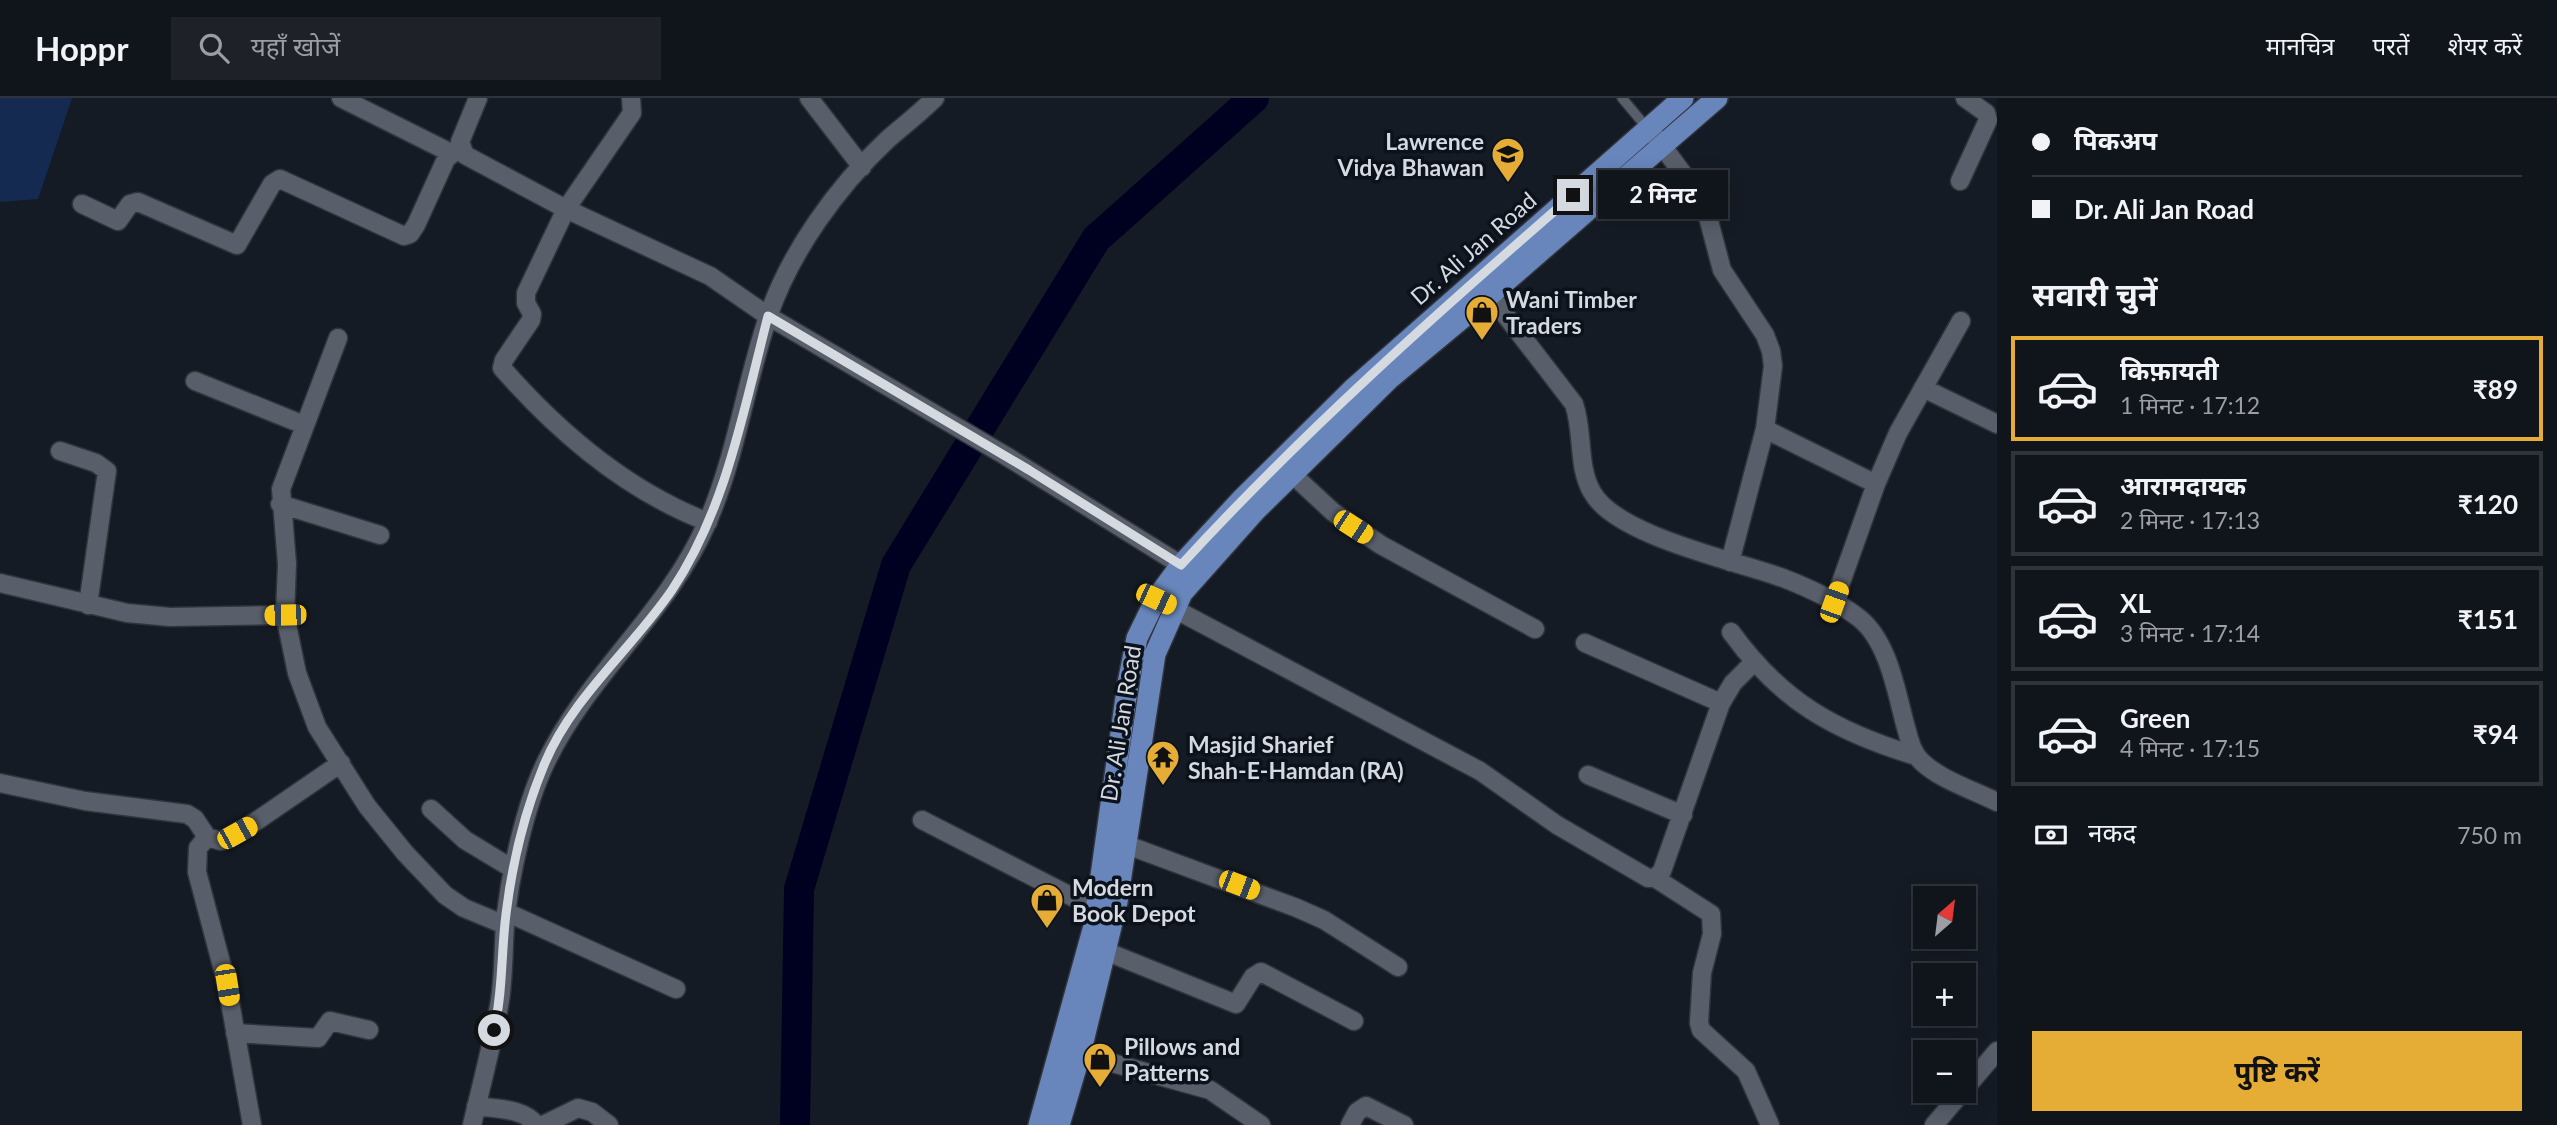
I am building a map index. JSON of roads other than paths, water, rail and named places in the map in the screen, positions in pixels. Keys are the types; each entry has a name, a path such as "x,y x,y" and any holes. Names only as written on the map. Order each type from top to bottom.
{"main road":[{"name":"Dr. Ali Jan Road","path":"1059,1125 1080,1054 1105,951 1127,845 1154,654 1165,604 1181,565 1241,500 1353,389 1683,98"},
{"name":"Dr. Ali Jan Road","path":"1039,1125 1062,1049 1096,909 1137,638 1165,604 1182,593 1202,568 1292,474 1389,379 1717,98"}],"street":[{"path":"341,98 456,150 566,209 710,276 768,316 1006,456 1181,565"},
{"path":"82,204 118,221 130,204 138,202 237,245 272,184 280,178 404,236 410,234 416,225 456,150 478,98"},
{"path":"631,98 632,113 566,209 526,293 531,320 504,360 502,368 571,437 626,479 660,502 708,522"},
{"path":"809,98 862,167"},
{"path":"471,1125 500,1005 506,918 513,869 544,765 568,722 596,682 670,592 690,561 723,482 768,316 812,231 862,167 935,98"},
{"path":"1960,181 1988,120 1986,113 1965,98"},
{"path":"1648,129 1664,145 1703,202 1722,270 1765,335 1773,366 1765,429 1730,562"},
{"path":"1490,295 1574,404 1579,418 1584,472 1598,503 1611,513 1701,555 1785,579 1834,602 1860,619 1878,640 1916,756"},
{"path":"1834,602 1876,484 1898,433 1961,321"},
{"path":"338,338 283,482 280,504 287,564 285,615 298,673 317,727 367,806 430,881 464,908 506,918 676,989"},
{"path":"195,382 304,425"},
{"path":"1923,388 1997,424"},
{"path":"1765,429 1876,484"},
{"path":"60,451 96,463 107,471 88,605"},
{"path":"1292,474 1333,512 1381,545 1535,629"},
{"path":"280,504 380,535"},
{"path":"0,583 88,605 170,617 285,615"},
{"path":"1165,604 1480,771 1608,858 1641,876 1655,878 1712,914 1712,934 1702,973 1699,1023 1701,1030 1746,1071 1770,1125"},
{"path":"1731,632 1754,663 1795,702 1823,718 1916,756 1940,774 1997,802"},
{"path":"1585,643 1721,703"},
{"path":"1655,878 1662,871 1721,703 1733,683 1754,663"},
{"path":"0,783 85,801 187,814 195,818 207,837 221,841 242,830 341,763"},
{"path":"1588,775 1683,815"},
{"path":"431,809 473,845 513,869"},
{"path":"922,820 1096,909"},
{"path":"207,837 198,848 197,872 227,985 251,1125"},
{"path":"1127,845 1324,920 1398,967"},
{"path":"1105,951 1236,1004 1253,977 1261,972 1354,1021"},
{"path":"235,1033 318,1038 330,1021 369,1030"},
{"path":"1934,1125 1997,1051"},
{"path":"1080,1054 1210,1090 1261,1125"},
{"path":"476,1106 520,1113 532,1119 536,1125"},
{"path":"1350,1125 1357,1112 1366,1106 1404,1125"},
{"path":"543,1125 578,1108 592,1112 609,1125"}],"lane":[{"path":"1622,98 1648,129"}],"waterway":[{"path":"795,1125 799,889 896,565 1096,239 1254,98"}],"place":[{"name":"Lawrence Vidya Bhawan","path":"1508,184"},
{"name":"Wani Timber Traders","path":"1482,342"},
{"name":"Masjid Sharief Shah-E-Hamdan (RA)","path":"1163,787"},
{"name":"Modern Book Depot","path":"1047,930"},
{"name":"Pillows and Patterns","path":"1100,1089"}]}
